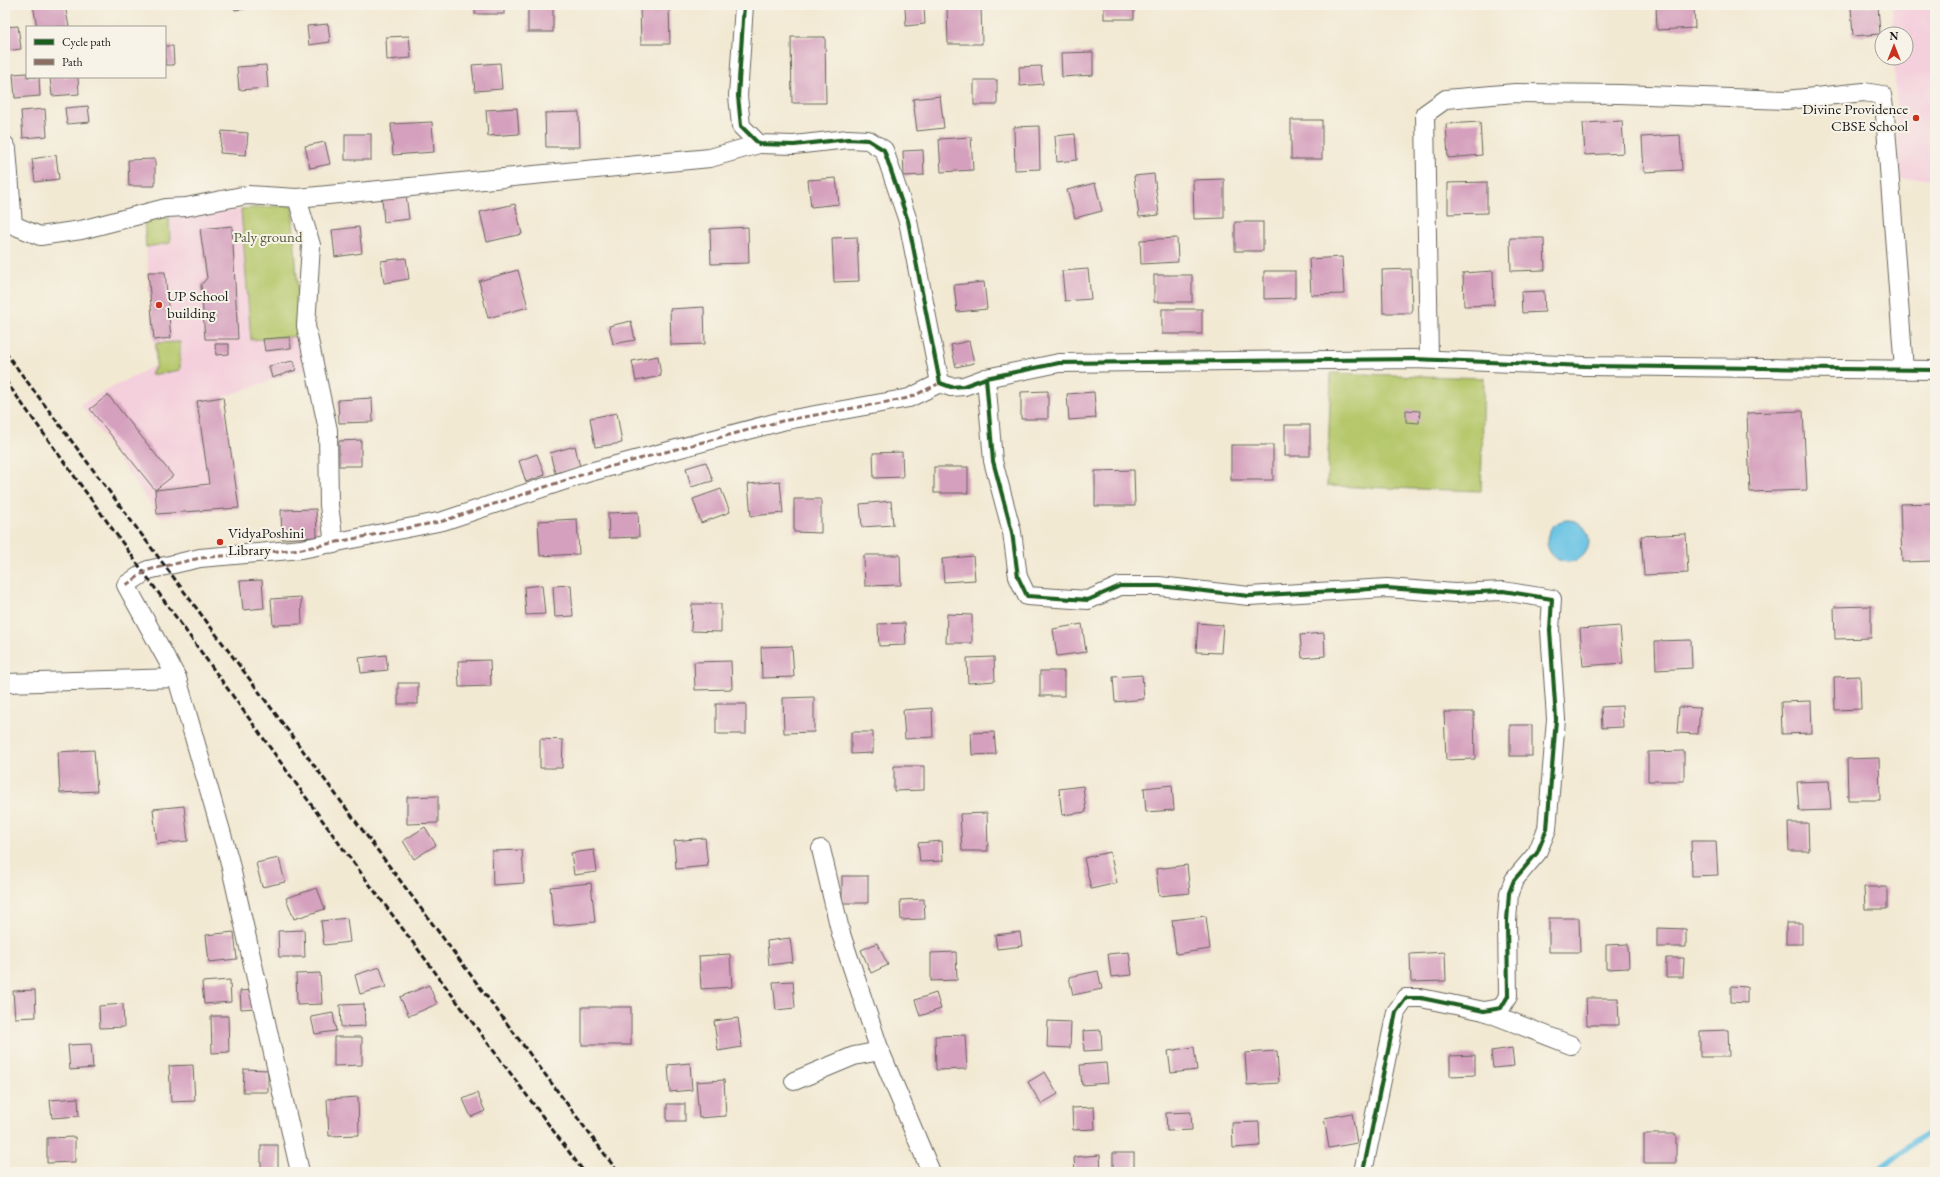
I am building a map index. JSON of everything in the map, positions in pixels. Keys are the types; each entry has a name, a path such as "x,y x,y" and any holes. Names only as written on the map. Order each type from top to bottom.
{"street":[{"path":"744,5 738,96 741,126 759,144"},
{"path":"1429,359 1425,114 1446,99 1523,93 1620,94 1786,100 1864,92 1882,95 1885,114 1904,370"},
{"path":"5,145 7,149 14,224 40,236 80,230 166,208 186,207 247,195 297,198 710,158 759,144 794,145 848,139 868,140 884,150 908,221 940,383"},
{"path":"297,198 311,245 306,326 328,430 329,505 334,544"},
{"path":"300,1172 230,858 177,678 126,585 148,570 200,558 302,549 334,544 443,521 590,472 782,421 909,398 940,383 951,387 964,386 986,378 1060,363 1429,359 1585,366 1935,370"},
{"path":"986,378 993,461 1012,532 1018,577 1027,596 1088,600 1120,586 1159,586 1249,596 1387,588 1455,593 1503,591 1552,599 1550,630 1556,719 1548,829 1537,853 1514,880 1509,893 1507,920 1508,996 1501,1008 1484,1011"},
{"path":"5,683 177,678"},
{"path":"821,848 841,934 880,1051 931,1172"},
{"path":"1363,1172 1396,1012 1406,998 1421,998 1484,1011 1571,1045"},
{"path":"794,1081 854,1056 880,1051"}],"shaded area":[{"name":"Divine Providence CBSE School","path":"1892,5 1935,5 1935,178 1900,179 1894,66 1914,66 1914,26 1893,26"},
{"path":"292,205 300,327 307,370 295,372 223,397 239,508 160,518 80,404 156,365 144,219"}],"green space":[{"name":"Paly ground","path":"292,205 301,336 251,340 241,209"},
{"path":"169,217 170,243 146,247 144,219"},
{"path":"180,342 180,370 151,375 156,365 156,343"},
{"path":"1331,373 1484,378 1481,491 1327,486"}],"water":[{"path":"1568,520 1583,526 1589,541 1583,556 1568,562 1553,556 1547,541 1553,526"}],"building":[{"path":"33,5 65,5 69,26 37,26"},
{"path":"234,5 262,5 262,6 235,10"},
{"path":"475,5 504,5 504,14 475,14"},
{"path":"528,5 553,5 553,32 528,32"},
{"path":"640,5 669,5 670,44 641,44"},
{"path":"1104,5 1134,5 1134,19 1104,19"},
{"path":"1656,5 1694,5 1695,28 1657,30"},
{"path":"1878,5 1879,26 1874,26 1874,34 1853,36 1851,7"},
{"path":"924,6 925,24 906,26 905,7"},
{"path":"947,6 981,6 982,44 948,44"},
{"path":"328,24 330,42 309,45 307,26"},
{"path":"18,26 21,49 5,51 5,27"},
{"path":"409,36 411,58 387,60 386,37"},
{"path":"791,37 825,37 826,103 792,103"},
{"path":"166,46 173,46 174,65 166,65"},
{"path":"1093,52 1093,75 1062,77 1061,53"},
{"path":"500,63 502,89 475,91 472,65"},
{"path":"266,65 268,88 239,90 237,67"},
{"path":"1041,66 1043,84 1020,86 1019,67"},
{"path":"26,73 26,78 39,78 40,96 15,98 13,74"},
{"path":"50,78 78,78 79,94 52,96"},
{"path":"974,80 997,80 997,105 974,105"},
{"path":"940,96 944,128 917,131 913,99"},
{"path":"88,106 90,122 67,124 65,108"},
{"path":"517,108 519,134 488,136 486,110"},
{"path":"45,109 47,136 23,138 21,111"},
{"path":"579,112 580,147 546,147 545,113"},
{"path":"1291,120 1322,120 1322,159 1291,159"},
{"path":"1622,121 1624,153 1585,155 1583,123"},
{"path":"432,122 434,152 393,155 391,124"},
{"path":"1480,122 1482,155 1448,158 1446,124"},
{"path":"1039,126 1040,169 1015,170 1014,127"},
{"path":"222,131 248,133 246,155 220,153"},
{"path":"345,134 371,134 371,160 345,160"},
{"path":"1075,134 1077,160 1057,162 1055,136"},
{"path":"1680,135 1682,170 1644,172 1642,137"},
{"path":"971,137 973,170 941,172 939,139"},
{"path":"325,142 330,164 310,168 305,146"},
{"path":"923,150 924,175 904,176 903,151"},
{"path":"56,155 59,179 35,182 32,159"},
{"path":"155,159 155,186 129,186 128,160"},
{"path":"1154,174 1159,215 1139,217 1134,176"},
{"path":"836,178 839,204 811,207 808,180"},
{"path":"1224,179 1224,218 1194,219 1193,180"},
{"path":"1487,182 1487,213 1448,214 1448,183"},
{"path":"1095,183 1102,211 1075,218 1067,190"},
{"path":"406,194 409,219 384,222 382,198"},
{"path":"515,204 522,234 487,242 480,212"},
{"path":"1235,222 1263,222 1263,251 1235,251"},
{"path":"232,226 238,339 205,339 201,285 207,278 200,229"},
{"path":"359,227 362,253 335,257 332,230"},
{"path":"748,227 749,263 711,264 710,229"},
{"path":"857,237 859,281 834,282 832,238"},
{"path":"1177,238 1178,262 1141,264 1140,240"},
{"path":"1510,238 1544,238 1545,270 1511,271"},
{"path":"1342,257 1344,294 1311,295 1309,259"},
{"path":"406,258 409,279 384,283 381,261"},
{"path":"1088,269 1091,299 1065,301 1062,271"},
{"path":"1411,269 1412,313 1383,313 1382,270"},
{"path":"518,270 528,307 488,318 479,281"},
{"path":"1264,271 1295,271 1295,298 1264,299"},
{"path":"1493,271 1494,305 1464,306 1463,273"},
{"name":"UP School building","path":"148,272 165,272 171,338 154,340"},
{"path":"1154,275 1192,275 1192,302 1154,302"},
{"path":"984,282 987,309 957,312 954,285"},
{"path":"1544,291 1545,312 1522,313 1521,292"},
{"path":"704,307 705,344 671,345 670,309"},
{"path":"1162,309 1202,309 1202,334 1162,334"},
{"path":"631,321 635,340 613,344 609,326"},
{"path":"290,337 291,348 265,351 263,339"},
{"path":"969,341 974,363 956,367 951,345"},
{"path":"215,344 229,344 229,354 216,355"},
{"path":"658,356 661,376 636,381 632,361"},
{"path":"293,361 296,370 272,378 269,366"},
{"path":"1048,391 1048,419 1021,419 1021,392"},
{"path":"1094,392 1096,418 1069,420 1067,394"},
{"path":"108,395 173,476 155,490 90,409"},
{"path":"223,397 239,508 157,514 155,490 209,484 197,401"},
{"path":"372,398 373,422 339,423 338,400"},
{"path":"1406,410 1420,411 1419,423 1406,422"},
{"path":"1803,411 1807,490 1750,492 1747,413"},
{"path":"617,413 622,443 595,447 590,418"},
{"path":"1285,425 1310,425 1310,456 1285,456"},
{"path":"361,440 361,466 339,466 339,441"},
{"path":"1231,445 1273,445 1273,480 1231,480"},
{"path":"575,446 580,467 555,473 550,453"},
{"path":"902,452 903,477 874,478 873,453"},
{"path":"537,454 545,475 526,482 519,461"},
{"path":"706,462 713,481 691,487 686,468"},
{"path":"934,467 968,467 968,493 934,493"},
{"path":"1134,470 1135,506 1095,506 1095,471"},
{"path":"780,481 783,513 751,516 748,484"},
{"path":"721,489 730,512 701,523 693,499"},
{"path":"794,499 821,499 821,533 794,532"},
{"path":"891,501 893,525 862,527 860,504"},
{"path":"1935,503 1935,561 1902,562 1900,504"},
{"path":"316,509 317,537 282,539 281,510"},
{"path":"638,512 639,537 609,538 608,513"},
{"path":"577,519 579,554 540,556 538,521"},
{"path":"1686,534 1688,573 1644,575 1641,536"},
{"path":"864,555 900,555 901,585 865,586"},
{"path":"973,556 975,580 944,582 942,559"},
{"path":"262,580 264,608 243,610 240,581"},
{"path":"542,585 545,614 526,615 524,587"},
{"path":"571,585 573,616 555,617 553,586"},
{"path":"301,597 302,624 273,625 271,599"},
{"path":"692,604 721,604 721,632 691,631"},
{"path":"1871,606 1871,638 1835,639 1834,607"},
{"path":"947,614 972,615 972,643 946,643"},
{"path":"905,623 906,645 879,646 878,624"},
{"path":"1198,623 1223,625 1221,653 1196,652"},
{"path":"1082,624 1086,652 1057,656 1053,629"},
{"path":"1620,626 1623,663 1583,666 1580,629"},
{"path":"1324,633 1325,656 1302,658 1300,635"},
{"path":"1691,640 1692,668 1656,670 1655,641"},
{"path":"792,646 794,677 762,678 761,647"},
{"path":"386,655 388,670 361,673 359,658"},
{"path":"994,657 995,681 968,683 967,658"},
{"path":"490,660 491,686 459,687 458,661"},
{"path":"731,661 732,689 695,690 694,662"},
{"path":"1040,671 1064,671 1064,696 1040,696"},
{"path":"1142,675 1144,699 1115,702 1113,677"},
{"path":"1860,676 1861,709 1835,710 1834,677"},
{"path":"398,683 418,683 418,704 398,704"},
{"path":"814,697 814,732 784,733 783,698"},
{"path":"1811,701 1812,733 1782,734 1781,702"},
{"path":"716,704 746,704 746,734 716,734"},
{"path":"1622,706 1623,727 1602,728 1601,707"},
{"path":"1679,707 1700,708 1698,734 1677,733"},
{"path":"932,708 933,737 905,739 903,710"},
{"path":"1444,712 1474,712 1475,759 1446,760"},
{"path":"1510,725 1532,725 1532,756 1510,756"},
{"path":"851,732 873,732 873,753 851,754"},
{"path":"994,732 996,754 972,755 971,733"},
{"path":"540,739 563,740 562,768 540,768"},
{"path":"94,750 97,791 60,793 58,752"},
{"path":"1684,751 1684,781 1648,781 1648,752"},
{"path":"1879,758 1880,800 1848,800 1847,759"},
{"path":"894,766 924,766 924,790 894,791"},
{"path":"1829,781 1831,810 1799,811 1797,782"},
{"path":"1172,785 1174,810 1146,812 1144,788"},
{"path":"1083,786 1086,812 1062,815 1059,789"},
{"path":"438,796 438,823 407,824 407,797"},
{"path":"184,806 188,841 157,844 153,809"},
{"path":"987,813 988,851 962,851 960,814"},
{"path":"1788,823 1808,823 1809,851 1789,851"},
{"path":"425,827 436,845 414,859 403,841"},
{"path":"705,838 708,866 676,869 674,841"},
{"path":"942,841 943,861 920,862 918,843"},
{"path":"1691,841 1716,841 1718,875 1692,876"},
{"path":"522,850 524,883 493,885 492,851"},
{"path":"594,850 597,872 574,875 571,853"},
{"path":"1110,852 1117,883 1091,889 1084,858"},
{"path":"279,858 285,882 262,887 256,863"},
{"path":"1187,865 1190,893 1159,896 1156,869"},
{"path":"842,876 868,876 868,903 842,903"},
{"path":"591,883 595,922 554,926 550,887"},
{"path":"1864,887 1887,887 1887,909 1865,909"},
{"path":"317,888 325,909 294,919 286,898"},
{"path":"924,899 925,919 901,920 900,900"},
{"path":"1206,916 1210,949 1176,954 1172,920"},
{"path":"347,918 350,942 324,945 321,921"},
{"path":"1549,918 1579,918 1580,952 1549,952"},
{"path":"1786,923 1802,923 1802,944 1786,944"},
{"path":"1657,928 1686,929 1686,947 1657,947"},
{"path":"304,930 305,957 279,957 278,931"},
{"path":"234,932 237,959 209,962 206,935"},
{"path":"1020,932 1022,946 997,949 995,935"},
{"path":"790,938 793,962 769,965 767,941"},
{"path":"877,943 888,965 871,973 861,950"},
{"path":"1628,944 1629,968 1606,969 1606,945"},
{"path":"956,952 957,980 931,981 931,953"},
{"path":"1129,952 1132,975 1111,977 1108,954"},
{"path":"1445,952 1446,981 1411,982 1410,954"},
{"path":"730,954 732,987 701,989 699,956"},
{"path":"1666,958 1684,958 1683,977 1666,977"},
{"path":"380,967 386,987 360,994 355,975"},
{"path":"1098,971 1102,989 1073,995 1069,977"},
{"path":"320,973 322,1004 297,1005 296,974"},
{"path":"230,980 231,1002 204,1004 202,982"},
{"path":"793,981 795,1008 776,1010 773,982"},
{"path":"429,985 437,1004 409,1016 400,997"},
{"path":"1731,986 1747,987 1747,1003 1731,1002"},
{"path":"35,990 36,1017 15,1018 13,991"},
{"path":"255,990 256,1008 241,1009 240,991"},
{"path":"936,993 941,1009 920,1016 915,1000"},
{"path":"1586,998 1618,998 1619,1025 1587,1025"},
{"path":"123,1004 124,1027 100,1028 99,1006"},
{"path":"364,1004 365,1026 341,1027 340,1005"},
{"path":"582,1007 631,1007 631,1045 582,1045"},
{"path":"333,1013 336,1031 315,1034 311,1017"},
{"path":"211,1016 228,1016 229,1052 212,1053"},
{"path":"738,1018 742,1047 718,1051 714,1021"},
{"path":"1048,1021 1071,1022 1070,1048 1047,1047"},
{"path":"1101,1030 1102,1050 1084,1051 1083,1031"},
{"path":"1728,1030 1729,1057 1700,1057 1700,1031"},
{"path":"965,1035 967,1069 936,1070 935,1036"},
{"path":"334,1037 362,1037 362,1065 334,1066"},
{"path":"91,1044 93,1068 70,1070 68,1045"},
{"path":"1194,1047 1197,1070 1171,1073 1168,1051"},
{"path":"1512,1048 1514,1066 1493,1068 1491,1051"},
{"path":"1277,1051 1279,1083 1247,1085 1245,1053"},
{"path":"1475,1055 1475,1075 1450,1076 1450,1056"},
{"path":"690,1063 692,1090 670,1092 668,1065"},
{"path":"1106,1063 1108,1083 1082,1085 1080,1065"},
{"path":"193,1065 195,1101 171,1102 169,1066"},
{"path":"244,1069 268,1070 268,1092 243,1092"},
{"path":"1045,1072 1058,1094 1041,1104 1028,1082"},
{"path":"724,1080 726,1116 699,1118 696,1082"},
{"path":"477,1093 485,1111 471,1117 463,1099"},
{"path":"358,1097 359,1135 329,1136 327,1099"},
{"path":"78,1098 79,1116 52,1118 50,1100"},
{"path":"667,1104 685,1104 685,1121 667,1121"},
{"path":"1094,1107 1095,1129 1073,1130 1072,1108"},
{"path":"1191,1112 1192,1130 1167,1131 1166,1113"},
{"path":"1352,1113 1357,1143 1329,1148 1324,1118"},
{"path":"1259,1122 1260,1146 1233,1148 1232,1123"},
{"path":"1644,1134 1676,1134 1676,1163 1644,1163"},
{"path":"75,1137 75,1162 47,1163 47,1138"},
{"path":"261,1145 278,1145 278,1172 261,1172"},
{"path":"1113,1153 1134,1153 1134,1172 1113,1172"},
{"path":"1100,1155 1101,1172 1075,1172 1074,1157"}],"waterway":[{"path":"1875,1172 1935,1127"}],"railway":[{"path":"5,352 618,1172"},
{"path":"5,380 341,846 584,1172"}],"marked path":[{"path":"126,585 148,570 200,558 302,549 443,521 590,472 782,421 909,398 940,383"}],"cycle path":[{"path":"744,5 738,96 741,126 759,144 794,145 848,139 868,140 884,150 908,221 940,383 951,387 964,386 986,378 1059,363 1414,359 1585,366 1935,370"},
{"path":"986,378 993,461 1012,532 1018,577 1027,596 1088,600 1120,586 1159,586 1249,596 1387,588 1455,593 1503,591 1552,599 1550,630 1556,719 1547,829 1537,853 1514,880 1509,893 1507,921 1508,996 1501,1008 1484,1011 1421,998 1406,998 1396,1012 1363,1172"}],"place":[{"name":"Divine Providence CBSE School","path":"1916,118"},
{"name":"UP School building","path":"159,305"},
{"name":"VidyaPoshini Library","path":"220,542"}]}
